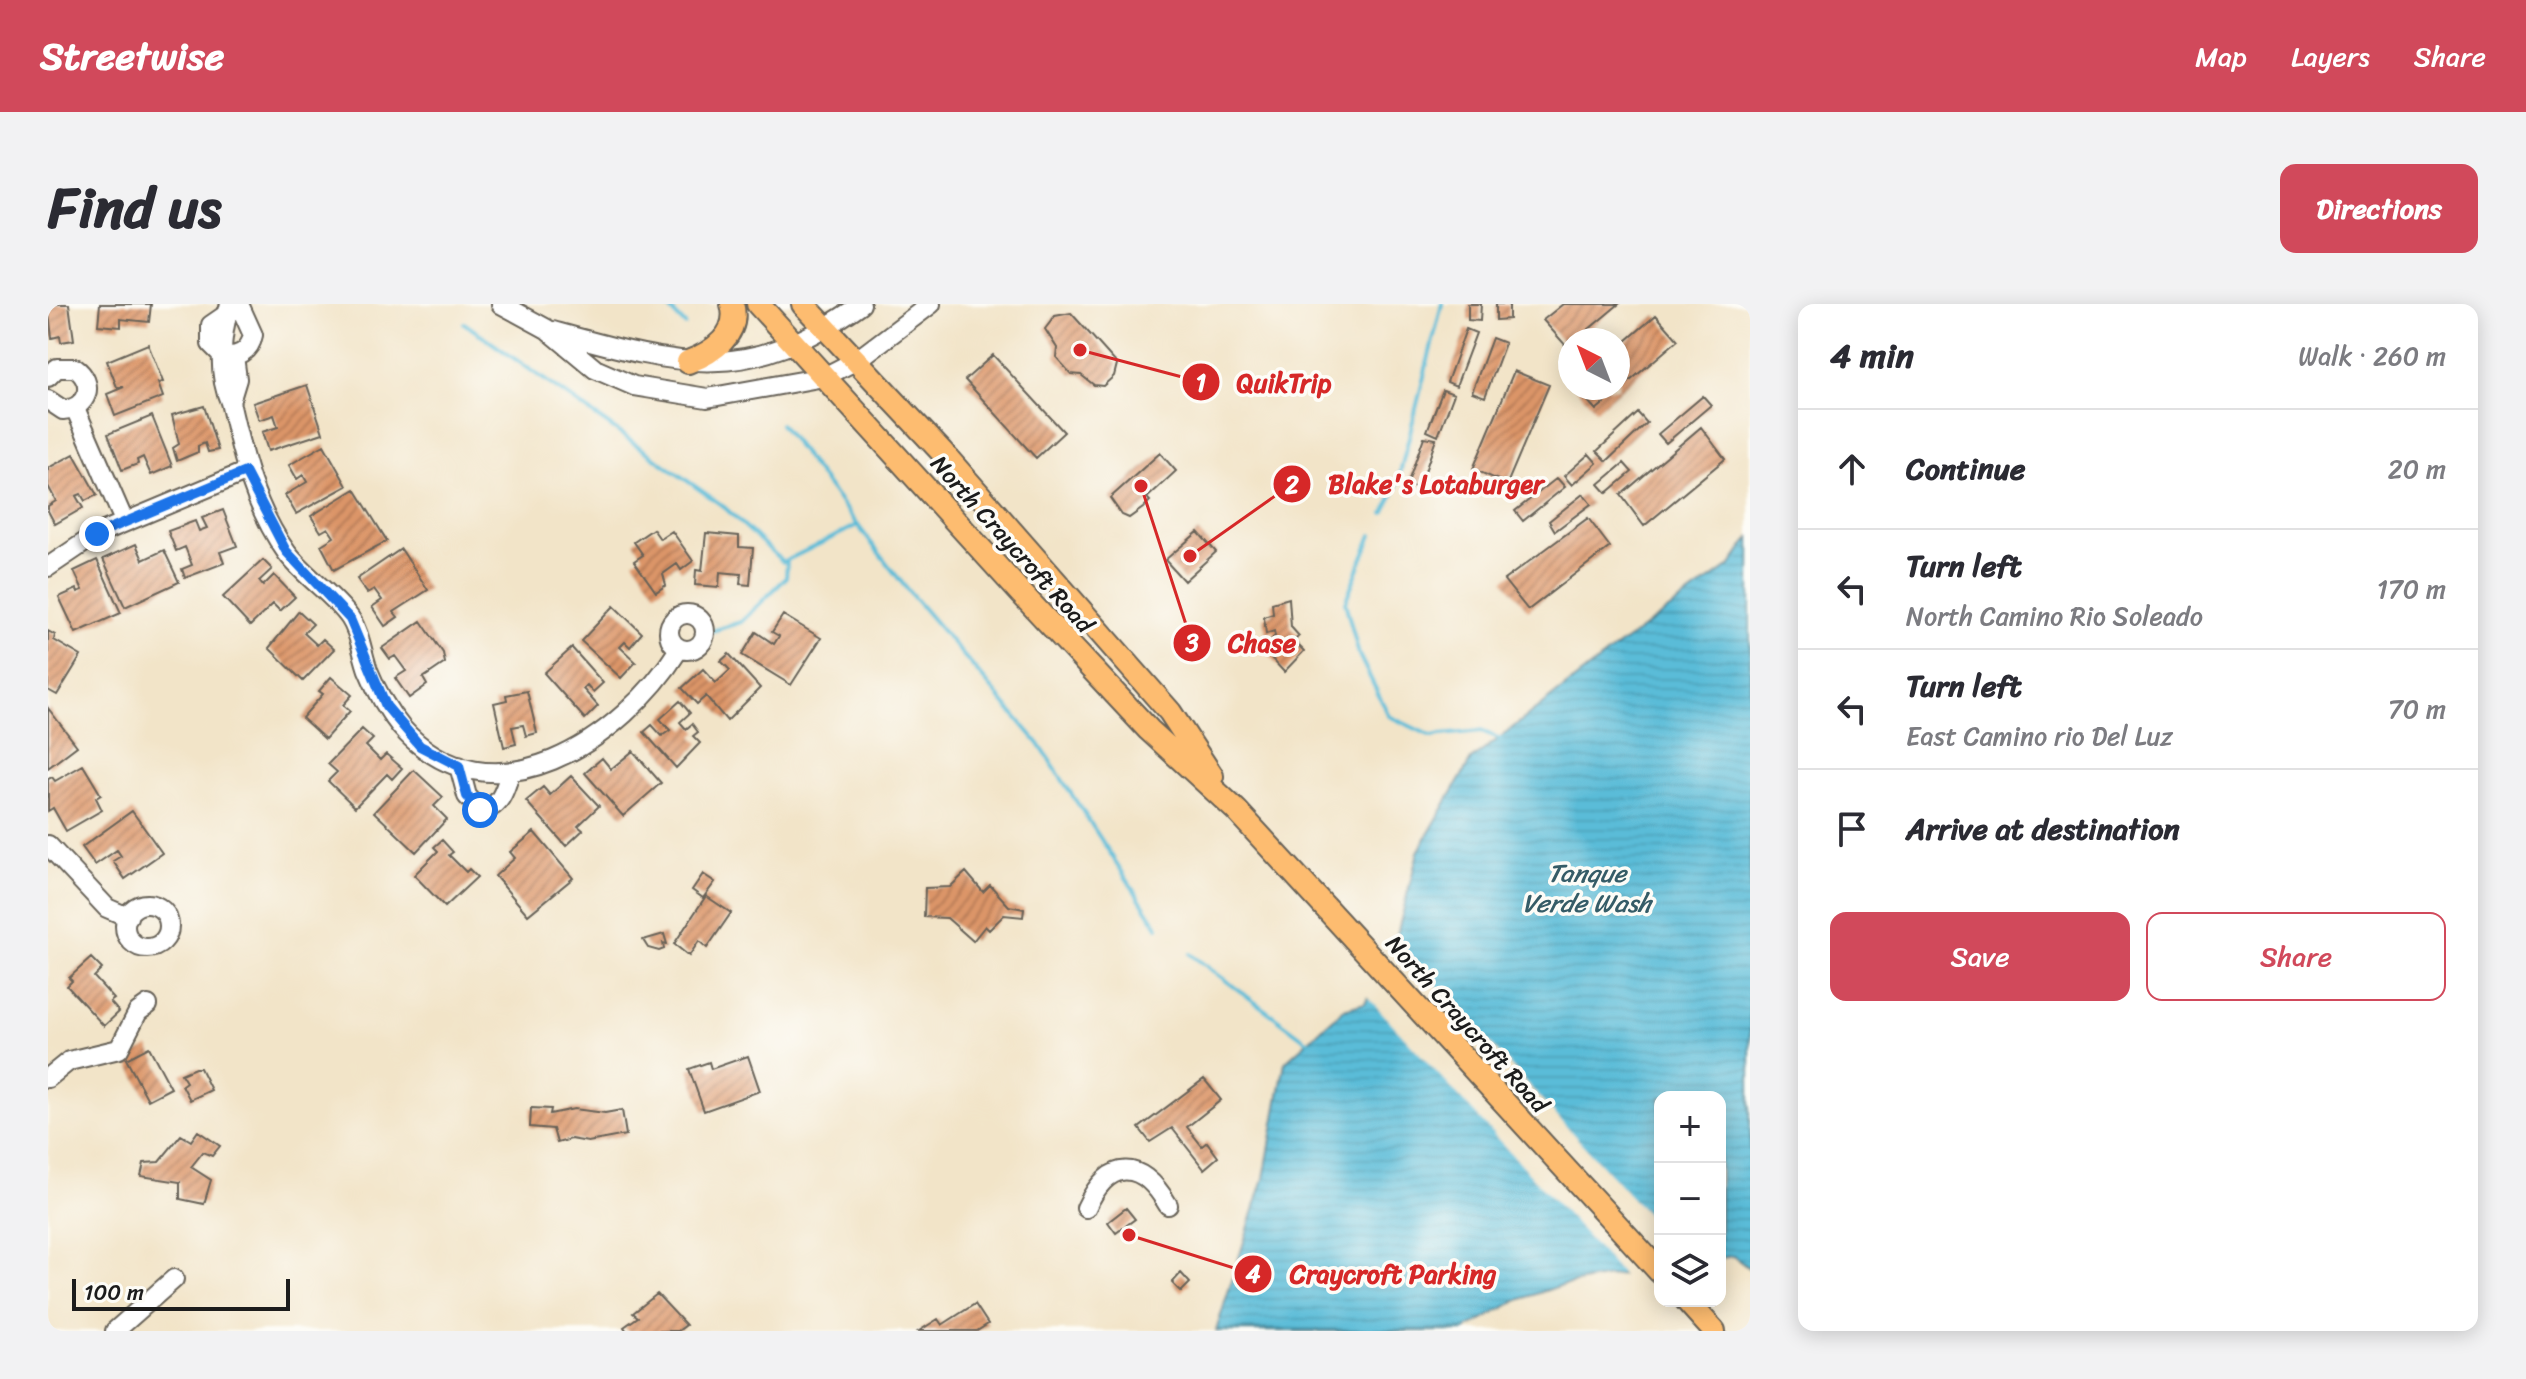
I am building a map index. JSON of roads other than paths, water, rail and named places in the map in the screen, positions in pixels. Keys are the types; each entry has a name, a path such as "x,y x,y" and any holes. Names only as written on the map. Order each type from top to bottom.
{"main road":[{"path":"688,362 724,342 733,320 732,304"},
{"name":"North Craycroft Road","path":"758,304 1126,706 1236,810 1654,1265"},
{"name":"North Craycroft Road","path":"803,304 857,360 1170,712 1236,810"},
{"path":"1692,1307 1713,1330"}],"street":[{"path":"501,304 547,329 595,369 634,386 707,398 824,377 857,360 931,304"},
{"path":"547,329 628,351 688,362 734,362 794,343 826,328 861,304"},
{"path":"228,355 246,350 253,335 232,307 215,319 209,332 211,344 228,355 237,379 230,402 245,472 286,551 350,619 386,706 420,746 459,766 494,774 510,773 571,751 605,731 641,701 679,649"},
{"path":"48,377 65,366 82,373 87,394 75,408 63,410 48,400"},
{"path":"75,408 124,521"},
{"path":"48,567 65,552 124,521 245,472"},
{"path":"459,766 467,796 480,810 488,809 502,796 510,773"},
{"path":"48,845 107,908 128,917"},
{"path":"48,1078 69,1061 119,1049 138,1012 148,1005"},
{"path":"1086,1208 1103,1181 1114,1171 1124,1168 1138,1172 1159,1191 1168,1205"},
{"path":"115,1331 174,1279"}],"water":[{"name":"Tanque Verde Wash","path":"1750,538 1750,1269 1733,1256 1726,1257 1726,1091 1654,1091 1654,1269 1559,1286 1516,1301 1464,1331 1216,1331 1264,1178 1285,1062 1344,1009 1365,1003 1397,935 1418,852 1471,760 1614,649 1731,565"}],"waterway":[{"path":"665,304 685,325"},
{"path":"1384,513 1396,489 1442,304"},
{"path":"464,323 723,506 783,562 858,525"},
{"path":"780,424 909,592 1039,744 1158,927"},
{"path":"1372,535 1345,602 1359,655 1389,716 1431,736 1481,731 1501,739"},
{"path":"712,631 741,622 786,578 787,560"},
{"path":"1190,954 1310,1043"}],"place":[{"name":"QuikTrip","path":"1080,350"},
{"name":"Chase","path":"1141,486"},
{"name":"Blake's Lotaburger","path":"1190,556"},
{"name":"Craycroft Parking","path":"1129,1235"}]}
